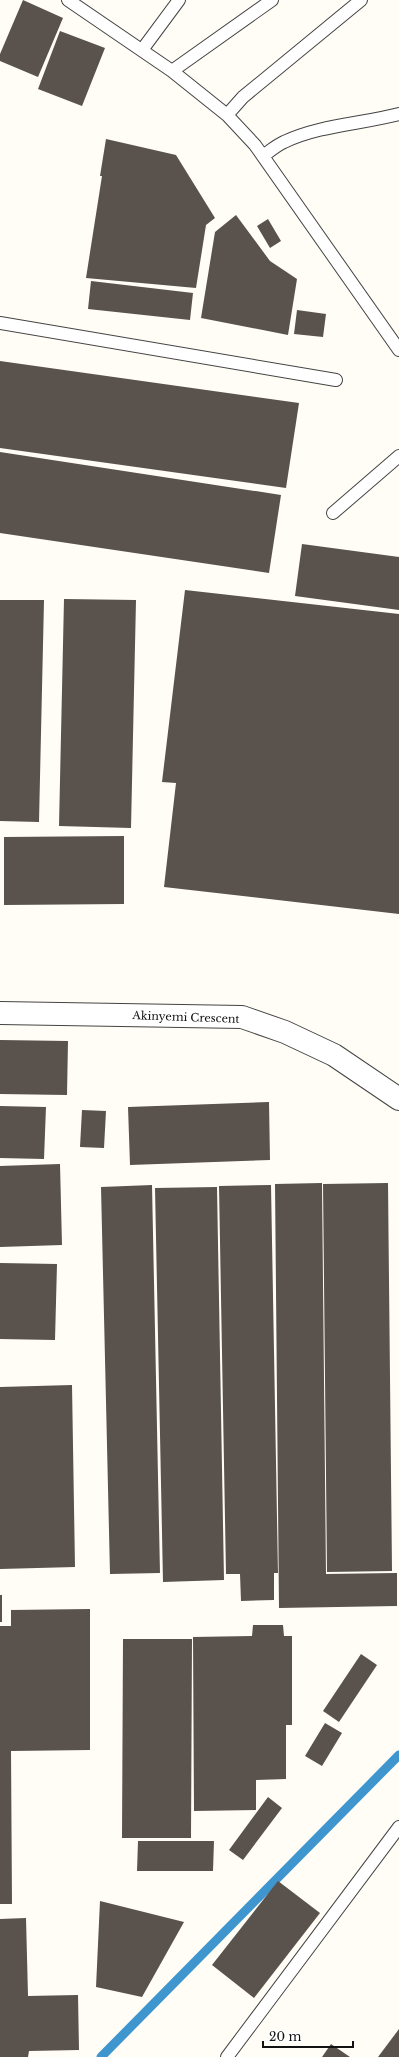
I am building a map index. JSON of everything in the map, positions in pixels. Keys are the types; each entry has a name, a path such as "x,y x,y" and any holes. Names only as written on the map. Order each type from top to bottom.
{"street":[{"name":"Akinyemi Crescent","path":"0,1013 242,1017 285,1032 334,1055 399,1099"}],"lane":[{"path":"68,0 172,71 227,114 263,156 399,350"},
{"path":"142,50 179,0"},
{"path":"172,71 190,56 272,0"},
{"path":"227,114 243,98 361,0"},
{"path":"263,156 283,142 315,130 380,119 399,114"},
{"path":"0,323 336,380"},
{"path":"333,513 399,456"},
{"path":"227,2057 399,1827"}],"building":[{"path":"23,0 63,18 38,77 0,61 0,54"},
{"path":"60,31 105,48 82,106 38,89"},
{"path":"106,139 176,155 215,218 206,225 196,288 86,278 102,176 100,176"},
{"path":"236,215 270,261 297,279 288,335 201,318 215,232"},
{"path":"268,219 281,241 270,248 257,226"},
{"path":"91,281 193,293 190,320 88,309"},
{"path":"297,310 326,314 323,337 294,334"},
{"path":"0,361 299,403 286,488 0,448"},
{"path":"0,452 281,495 269,573 0,533"},
{"path":"302,544 399,557 399,610 295,596"},
{"path":"185,590 399,614 399,914 164,887 176,783 162,782"},
{"path":"64,599 136,600 131,828 59,826"},
{"path":"0,600 44,600 39,822 0,821"},
{"path":"124,836 124,904 4,905 4,837"},
{"path":"0,1040 68,1041 67,1095 0,1094"},
{"path":"269,1102 270,1160 130,1165 128,1107"},
{"path":"0,1106 46,1107 44,1159 0,1158"},
{"path":"82,1110 106,1111 104,1148 80,1147"},
{"path":"60,1164 62,1245 0,1247 0,1166"},
{"path":"322,1183 326,1574 397,1573 397,1606 279,1608 275,1184"},
{"path":"388,1183 392,1571 327,1572 323,1184"},
{"path":"152,1185 160,1573 110,1574 101,1187"},
{"path":"271,1185 278,1573 274,1573 274,1600 241,1601 240,1574 226,1574 219,1186"},
{"path":"217,1187 224,1580 163,1582 155,1188"},
{"path":"0,1263 57,1264 55,1340 0,1339"},
{"path":"72,1385 75,1567 0,1569 0,1387"},
{"path":"0,1595 2,1595 2,1622 0,1622"},
{"path":"90,1609 90,1750 11,1751 12,1904 0,1904 0,1626 11,1626 11,1610"},
{"path":"253,1625 283,1625 284,1636 292,1636 292,1725 286,1725 286,1779 256,1780 256,1810 194,1811 193,1637 252,1636"},
{"path":"123,1639 192,1639 191,1838 122,1838"},
{"path":"361,1654 377,1665 339,1722 323,1711"},
{"path":"325,1723 342,1733 322,1766 305,1756"},
{"path":"268,1797 282,1808 243,1860 229,1850"},
{"path":"138,1841 214,1841 213,1871 137,1871"},
{"path":"278,1881 320,1913 254,1998 212,1965"},
{"path":"100,1901 184,1922 142,1997 96,1987"},
{"path":"26,1918 28,1996 78,1995 79,2050 29,2051 28,2057 0,2057 0,1919"},
{"path":"399,2029 399,2057 378,2057"},
{"path":"331,2044 350,2057 322,2057"}],"waterway":[{"path":"101,2057 399,1755"}]}
